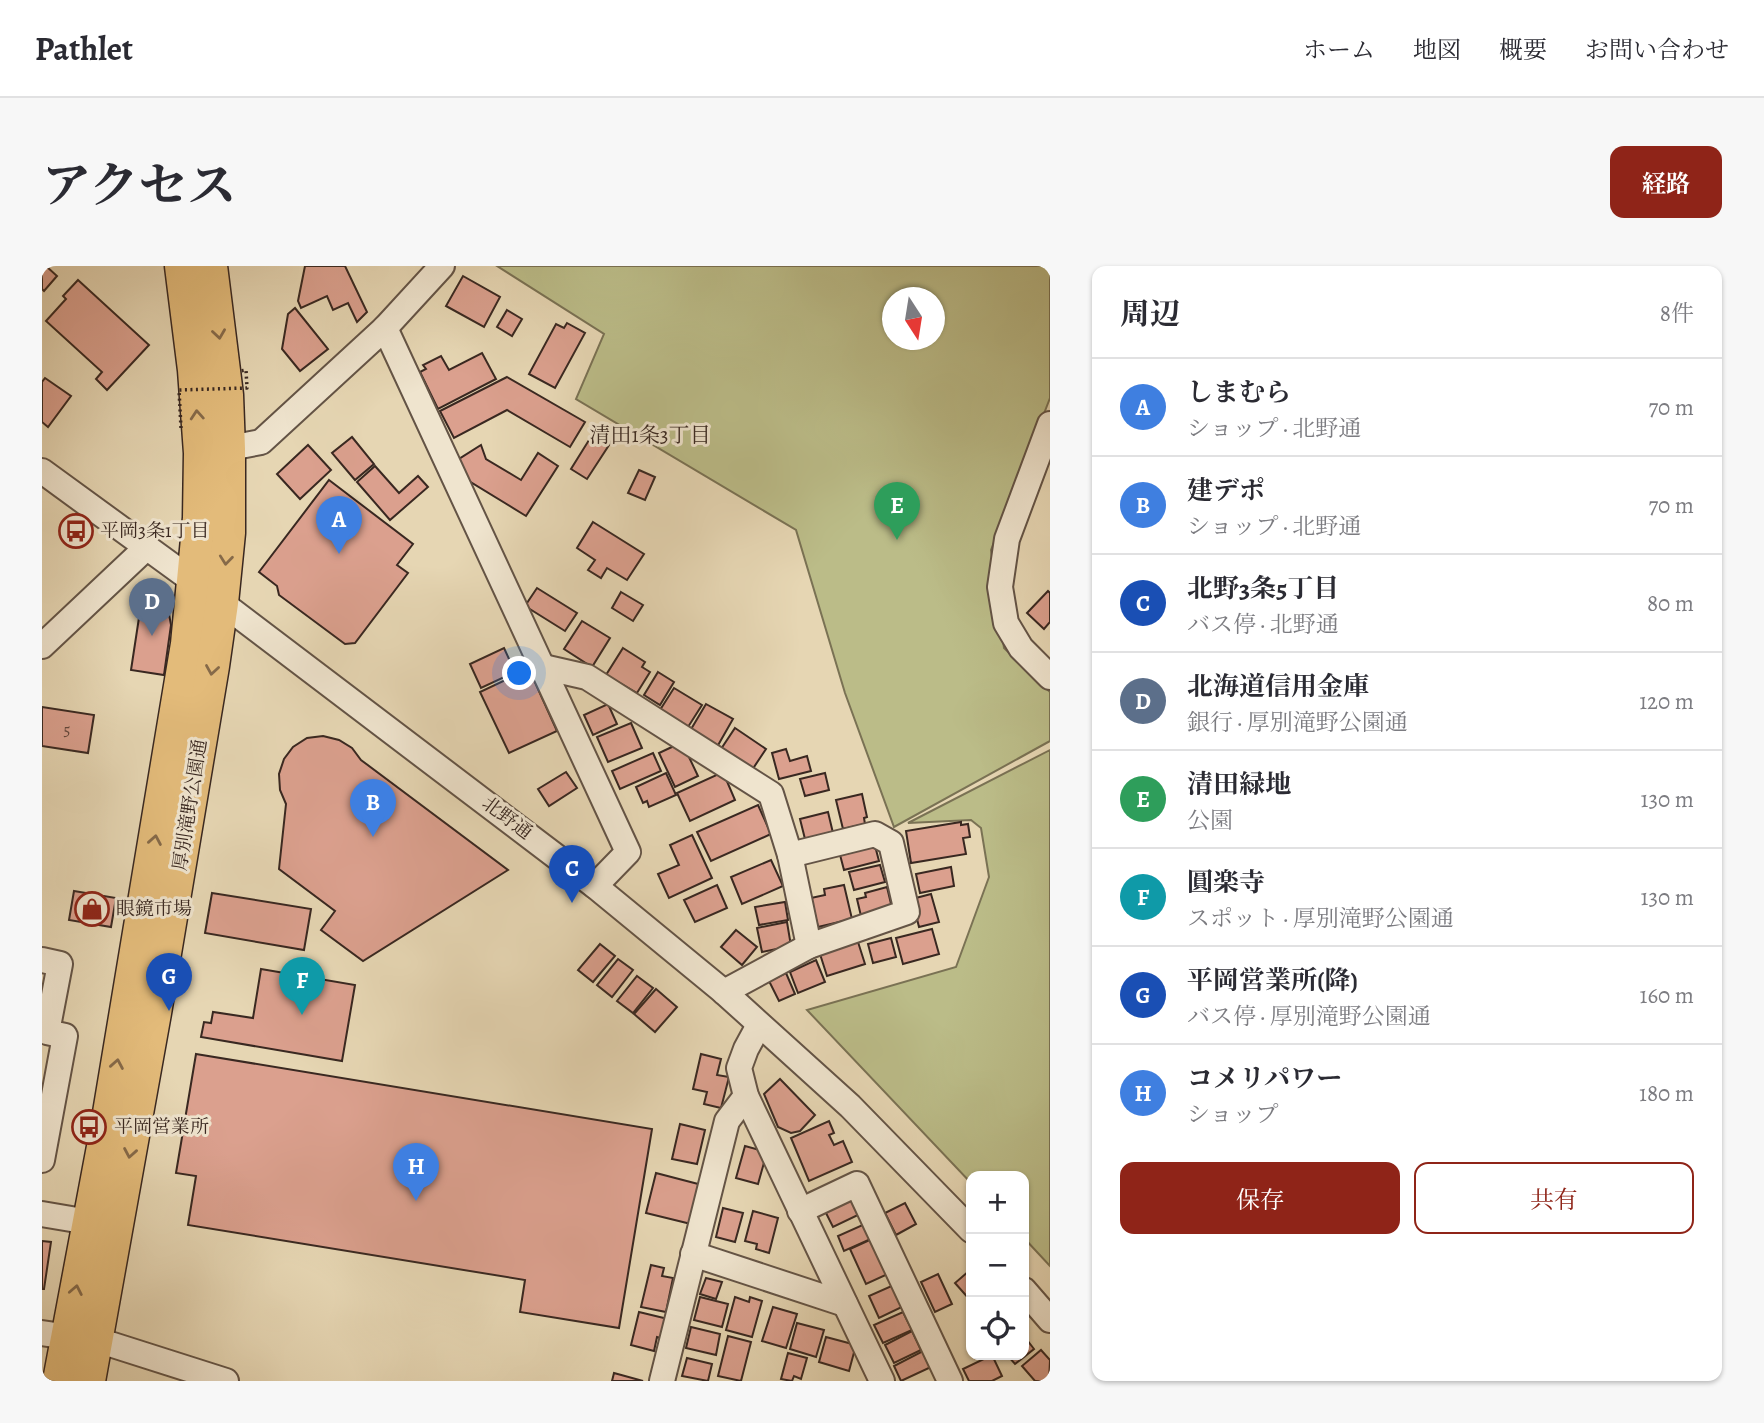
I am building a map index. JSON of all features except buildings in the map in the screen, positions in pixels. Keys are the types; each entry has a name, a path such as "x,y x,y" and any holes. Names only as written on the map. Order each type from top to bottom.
{"main road":[{"name":"厚別滝野公園通","path":"59,1381 69,1337 103,1225 183,848 222,603 229,533 214,451 194,370 181,266"},
{"name":"厚別滝野公園通","path":"103,1225 106,1131 187,644 199,518 227,395 211,266"},
{"name":"厚別滝野公園通","path":"69,1337 89,1381"}],"street":[{"path":"214,451 261,442 385,328 442,266"},
{"path":"385,328 628,852 595,886"},
{"path":"1050,424 1007,539 1000,587 1006,623 1021,648 1050,677"},
{"name":"北野通","path":"42,471 193,581 595,886 724,992 850,1106 966,1225"},
{"path":"42,646 146,548"},
{"path":"543,667 587,677 771,794 790,855 809,946"},
{"path":"724,992 809,946 907,912 891,843 875,834 790,855"},
{"path":"42,960 60,964 47,1032 65,1036 42,1160"},
{"path":"759,1025 739,1068 746,1096 881,1381"},
{"path":"662,1381 727,1121 746,1096"},
{"path":"800,1211 856,1184 950,1381"},
{"path":"42,1214 103,1225"},
{"path":"693,1254 845,1304"},
{"path":"1029,1296 1050,1320"},
{"path":"69,1337 226,1381"}],"path":[{"path":"181,428 179,390 247,388 246,370 240,371"}],"green space":[{"path":"497,266 1050,266 1050,398 991,550 1004,648 1050,692 1050,741 894,827 845,693 796,530 576,399 604,334"},
{"path":"1050,750 1050,1266 1029,1243 1029,1171 966,1171 966,1178 807,1010 956,967 989,877 981,828 971,820 908,823"}],"place":[{"name":"平岡3条1丁目","path":"76,531"},
{"name":"清田緑地","path":"897,540"},
{"name":"しまむら","path":"339,554"},
{"name":"北海道信用金庫","path":"152,636"},
{"name":"建デポ","path":"373,837"},
{"name":"北野3条5丁目","path":"572,903"},
{"name":"眼鏡市場","path":"92,909"},
{"name":"平岡営業所(降)","path":"169,1011"},
{"name":"圓楽寺","path":"302,1015"},
{"name":"平岡営業所","path":"89,1127"},
{"name":"コメリパワー","path":"416,1201"}],"district":[{"name":"清田1条3丁目","path":"650,435"}]}
